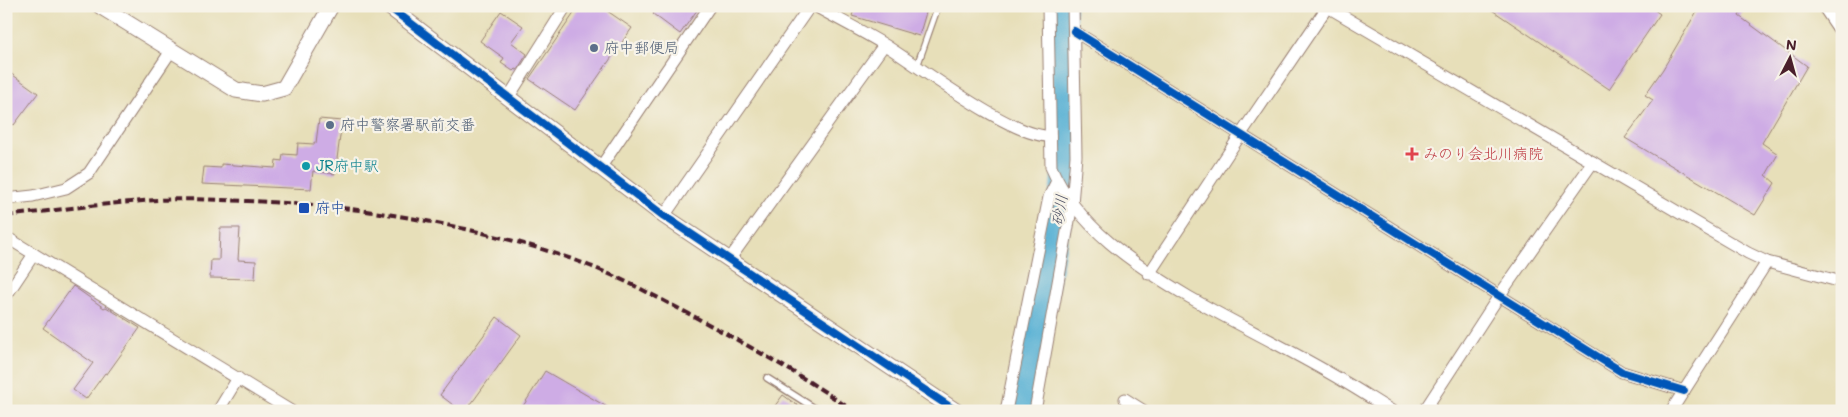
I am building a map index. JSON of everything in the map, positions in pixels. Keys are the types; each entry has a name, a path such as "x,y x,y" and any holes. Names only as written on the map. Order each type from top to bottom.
{"street":[{"path":"100,6 236,90 262,94 284,88 330,6"},
{"path":"388,6 664,216 956,411"},
{"path":"508,98 566,6"},
{"path":"600,168 710,6"},
{"path":"664,216 810,6"},
{"path":"815,6 884,45 996,118 1040,137 1050,136"},
{"path":"1048,6 1050,167 1072,204 1122,254 1149,274 1238,326 1343,380 1392,411"},
{"path":"1035,411 1072,204 1076,156 1073,6"},
{"path":"1149,274 1327,6 1592,162 1767,262 1842,282"},
{"path":"1824,6 1842,34"},
{"path":"1074,31 1622,372 1684,391"},
{"path":"729,260 884,45"},
{"path":"6,199 34,196 66,188 89,173 171,51"},
{"path":"1424,411 1499,296 1592,162"},
{"path":"1006,411 1049,197 1057,181"},
{"path":"6,237 291,411"},
{"path":"6,296 34,254"},
{"path":"1671,411 1767,262"},
{"path":"218,411 238,378"},
{"path":"1125,400 1144,411"}],"lane":[{"path":"917,66 938,6"},
{"path":"768,378 819,411"}],"building":[{"path":"579,6 600,6 632,28 575,110 529,79"},
{"path":"659,6 700,6 680,34 653,14"},
{"path":"855,6 928,6 919,36 852,16"},
{"path":"1486,6 1649,6 1660,14 1609,89"},
{"path":"1700,6 1744,6 1739,16 1807,66 1762,143 1778,154 1766,175 1775,183 1755,215 1625,138 1653,100 1645,95 1663,69"},
{"path":"501,11 523,26 511,42 527,54 517,70 513,71 501,63 504,58 480,41"},
{"path":"6,70 38,93 14,125 6,120"},
{"name":"JR府中駅","path":"319,119 342,121 335,174 313,171 311,189 202,184 204,167 221,168 221,164 275,168 276,160 282,161 283,154 297,155 298,143 316,143"},
{"path":"220,228 240,228 238,260 256,261 255,279 210,278 211,260 219,260"},
{"path":"73,286 104,308 106,307 140,328 107,374 105,373 86,399 73,390 93,363 43,328"},
{"path":"497,317 521,335 466,411 461,411 440,395"},
{"path":"545,371 614,411 520,411"},
{"path":"783,395 805,411 771,411"}],"waterway":[{"name":"砂川","path":"1021,411 1060,212 1067,151 1063,6"}],"railway":[{"path":"6,216 139,201 180,199 278,202 366,211 424,220 483,233 564,256 603,271 695,317 755,350 795,373 853,411"}],"cycle path":[{"path":"388,6 664,216 956,411"},
{"path":"1074,31 1622,372 1684,391"}],"place":[{"name":"府中郵便局","path":"594,48"},
{"name":"府中警察署駅前交番","path":"330,125"},
{"name":"みのり会北川病院","path":"1412,154"},
{"name":"JR府中駅","path":"306,166"},
{"name":"府中","path":"304,208"}]}
